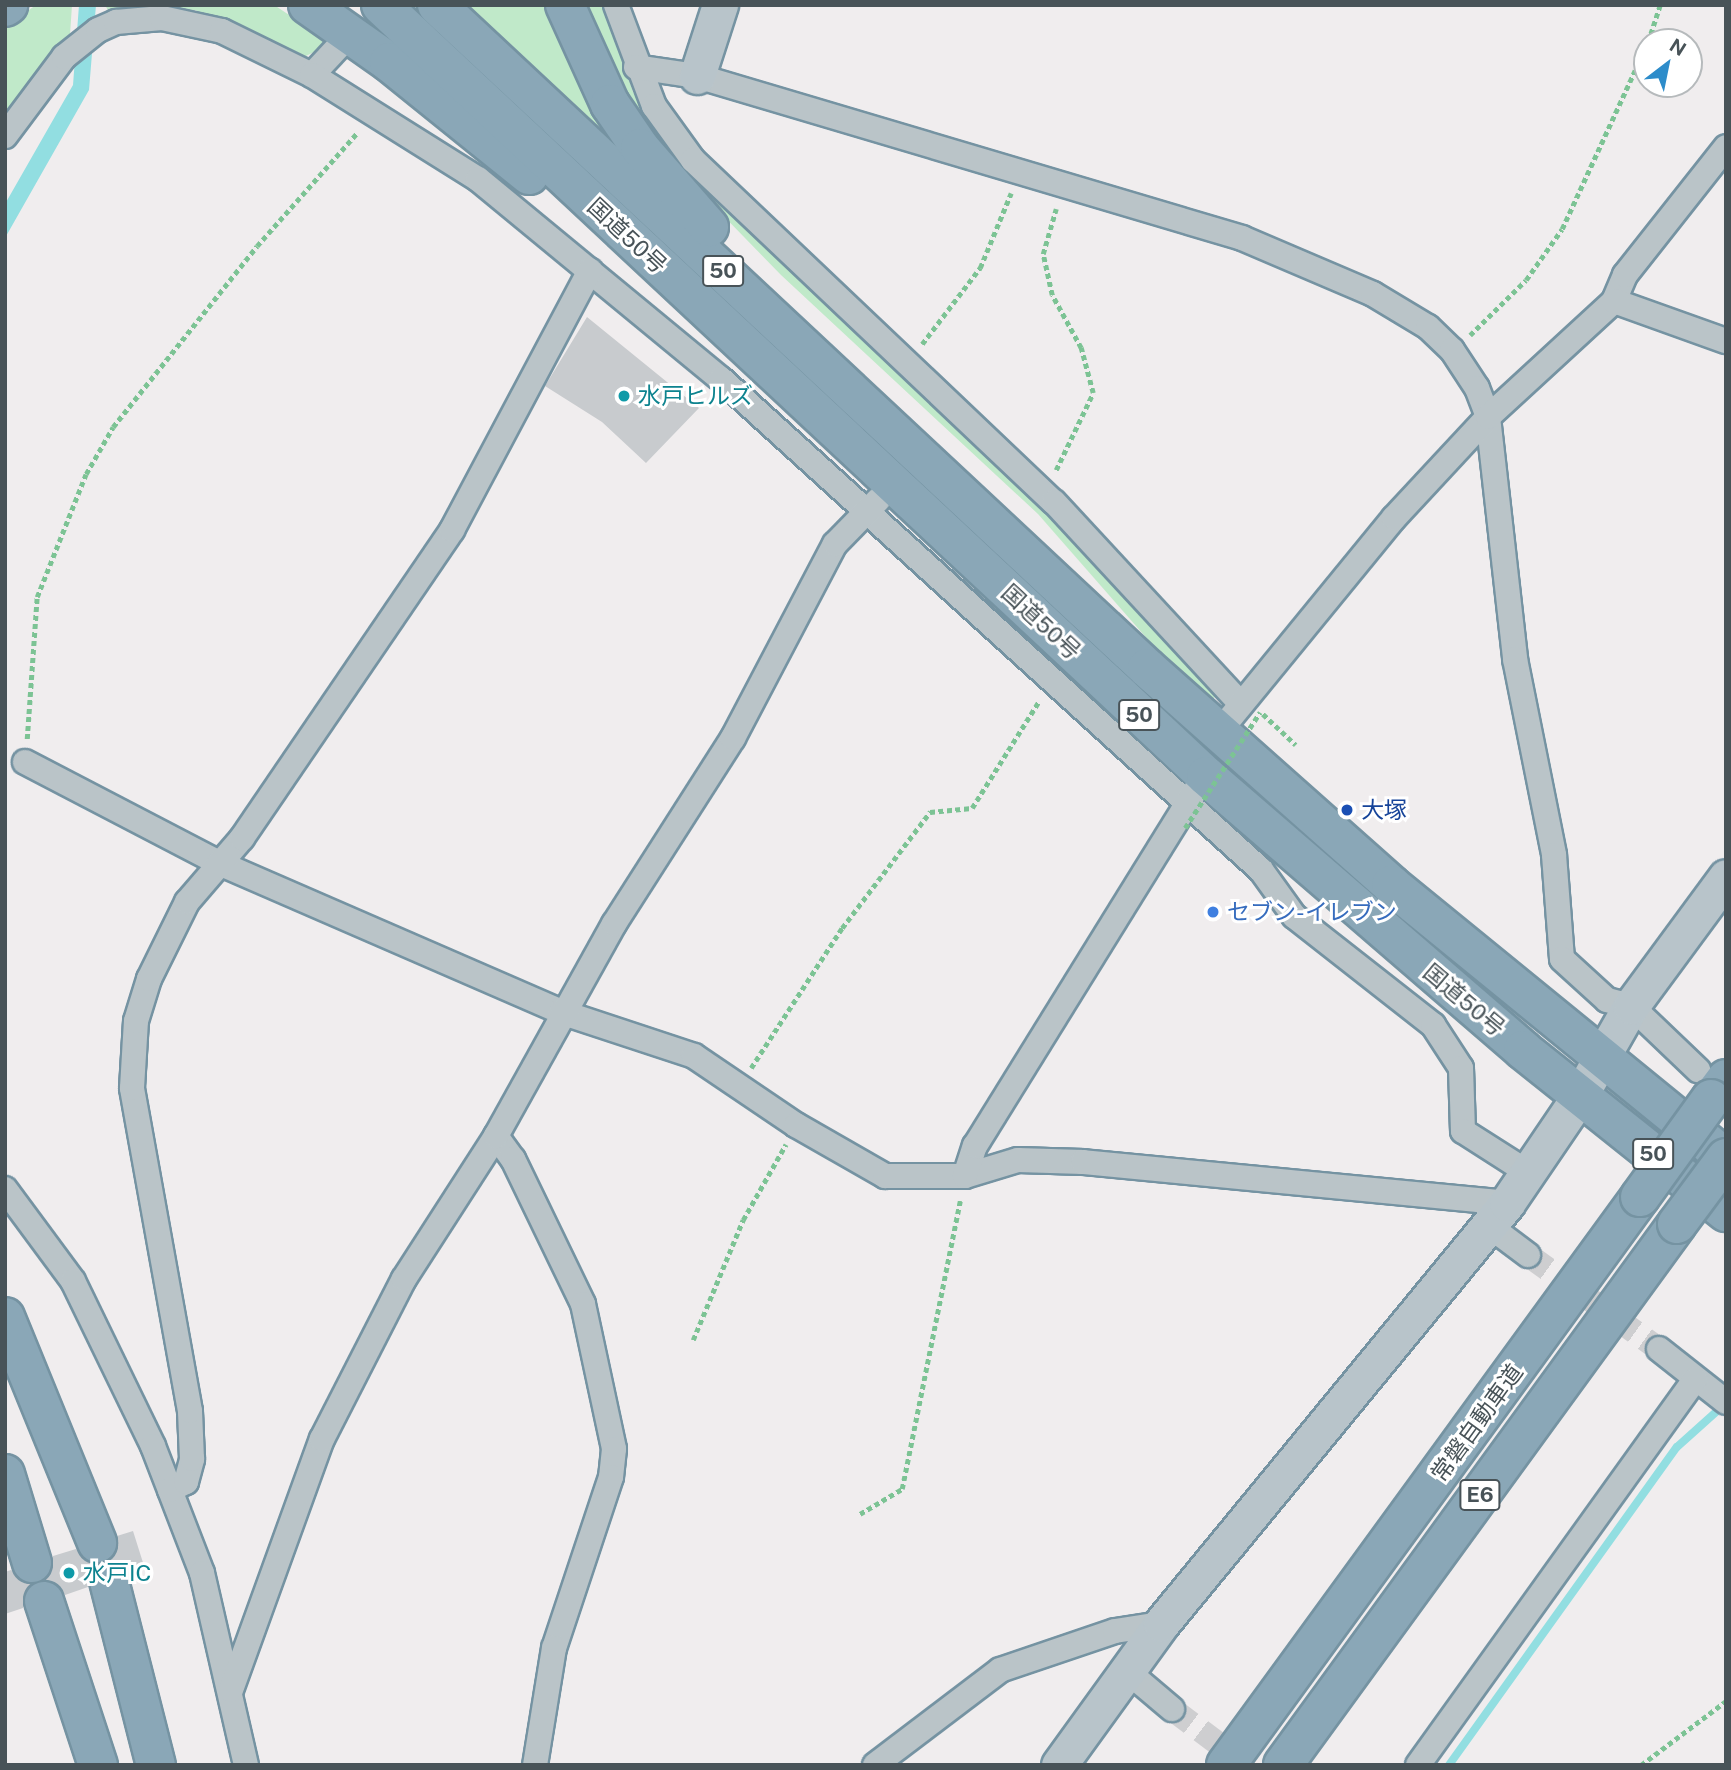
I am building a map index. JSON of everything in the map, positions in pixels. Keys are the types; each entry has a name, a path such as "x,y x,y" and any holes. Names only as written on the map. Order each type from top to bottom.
{"highway":[{"path":"308,5 389,62 714,317"},
{"name":"国道50号","path":"381,5 892,483 1197,789 1726,1212"},
{"name":"国道50号","path":"437,5 1007,539 1240,716 1391,885 1602,1060 1726,1158"},
{"path":"565,5 592,71 640,148 729,248 931,438 1007,539"},
{"name":"常磐自動車道","path":"1226,1765 1640,1197 1712,1083"},
{"name":"常磐自動車道","path":"1283,1765 1726,1158"},
{"path":"5,1317 97,1542"},
{"path":"5,1475 32,1563"},
{"path":"109,1581 156,1765"},
{"path":"44,1601 98,1765"},
{"path":"1219,1765 1313,1645"}],"street":[{"path":"616,5 636,67 654,106 693,160 1044,493 1240,716 1394,518 1488,417 1614,301 1625,275 1726,147"},
{"path":"696,76 720,5"},
{"path":"5,136 64,57 116,22 194,21 312,75 478,179 590,270 867,512 1052,679 1197,789 1294,916 1433,1025 1461,1068 1463,1131 1527,1172"},
{"path":"312,75 339,46"},
{"path":"636,67 696,76 1242,238 1319,268 1428,327 1452,350 1477,388 1488,417 1515,659 1554,855 1562,959 1607,1000 1631,1006 1712,1083"},
{"path":"170,1490 186,1482 192,1459 190,1411 130,1058 136,1021 165,937 219,863 249,828 452,530 590,270"},
{"path":"1614,301 1726,341"},
{"path":"231,1690 322,1439 404,1279 496,1136 561,1012 733,738 835,544 892,483"},
{"path":"25,762 219,863 561,1012 694,1056 796,1125 885,1176 965,1175 1018,1160 1083,1163 1497,1214 1528,1255"},
{"path":"965,1175 975,1146 1197,789"},
{"path":"1059,1765 1161,1624 1497,1214 1579,1097 1631,1006 1726,877"},
{"path":"496,1136 513,1159 583,1304 614,1449 611,1477 556,1638 535,1765"},
{"path":"5,1189 73,1281 170,1490 202,1573 231,1690 246,1765"},
{"path":"1659,1349 1726,1402"},
{"path":"1418,1765 1695,1379"},
{"path":"875,1765 1000,1670 1115,1631 1161,1624"},
{"path":"1127,1671 1172,1709"}],"path":[{"path":"1652,28 1660,5"},
{"path":"1452,350 1526,279 1562,229 1633,74"},
{"path":"25,762 37,597 86,474 113,427 240,268 375,112"},
{"path":"907,365 980,268 1019,172"},
{"path":"1044,493 1093,393 1081,348 1052,295 1043,254 1063,186"},
{"path":"739,1086 842,928 930,812 972,808 991,784 1052,679"},
{"path":"1185,828 1240,716 1269,702"},
{"path":"1240,716 1296,745"},
{"path":"693,1340 743,1220 796,1125"},
{"path":"860,1514 902,1489 965,1175"},
{"path":"1641,1765 1726,1701"}],"green space":[{"path":"36,5 72,5 70,35 52,49 5,117 5,27"},
{"path":"105,5 274,5 332,43 304,57 195,10 109,12"},
{"path":"468,5 548,5 560,45 625,154"},
{"path":"579,5 605,5 633,92 652,124 728,212 1039,502 1218,695 1211,700 1157,650 1038,514 781,275 671,162 623,98"}],"water":[{"path":"79,5 96,5 89,90 5,238 5,204 73,85"}],"building":[{"name":"水戸ヒルズ","path":"587,317 699,408 646,463 602,422 545,386"},
{"path":"133,1531 145,1569 129,1574 110,1560 118,1547 117,1536"},
{"path":"76,1549 95,1565 88,1587 65,1595 45,1580 53,1556"},
{"path":"11,1570 31,1584 23,1608 5,1614 5,1572"}],"waterway":[{"path":"1449,1765 1677,1447 1716,1412"}],"tunnel":[{"path":"1528,1255 1659,1349"},
{"path":"1172,1709 1244,1763"}],"place":[{"name":"水戸ヒルズ","path":"624,396"},
{"name":"大塚","path":"1347,810"},
{"name":"セブン-イレブン","path":"1213,912"},
{"name":"水戸IC","path":"69,1573"}]}
